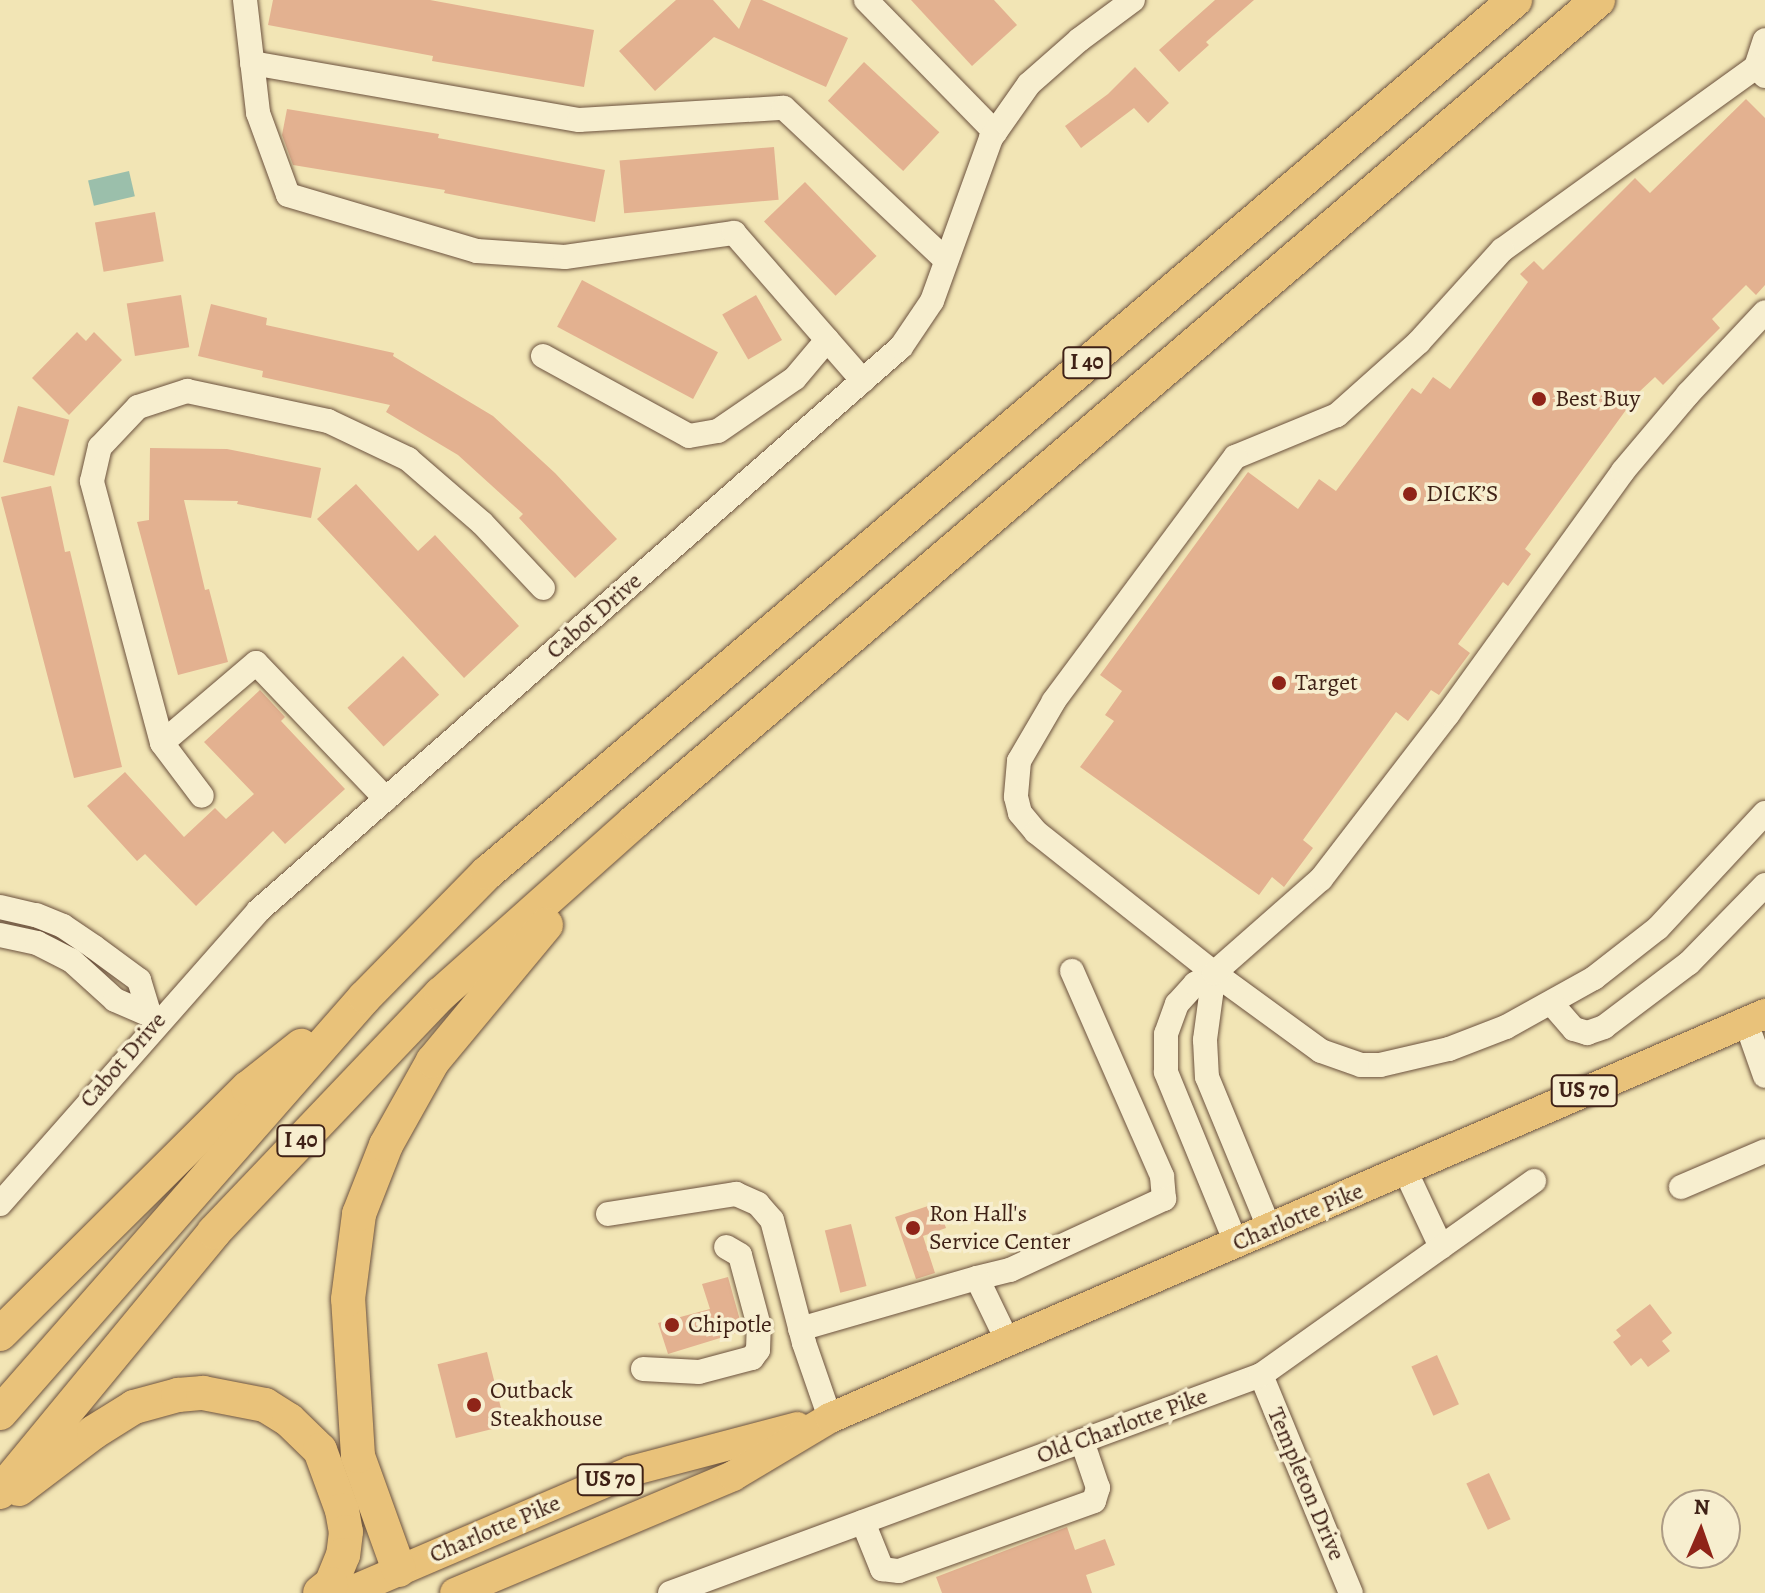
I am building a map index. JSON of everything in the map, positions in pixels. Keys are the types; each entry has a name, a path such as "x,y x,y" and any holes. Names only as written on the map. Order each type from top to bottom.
{"highway":[{"name":"I 40","path":"0,1413 365,997 487,873 1515,0"},
{"name":"I 40","path":"0,1492 214,1232 441,994 634,822 1598,0"},
{"path":"403,1582 358,1456 348,1299 359,1214 386,1145 433,1061 634,822"},
{"path":"0,1334 248,1088 365,997"},
{"path":"0,1503 94,1432 134,1407 178,1395 203,1393 234,1397 277,1413 320,1450 346,1532 343,1555 331,1584 320,1593"}],"main road":[{"name":"Charlotte Pike","path":"455,1593 733,1476 830,1418 1756,1018"},
{"name":"Charlotte Pike","path":"347,1593 403,1582 631,1471 830,1418"}],"street":[{"path":"245,0 258,113 288,195 477,251 565,257 734,233 863,381"},
{"path":"866,0 995,132"},
{"name":"Cabot Drive","path":"0,1204 154,1016 258,911 901,347 932,301 995,132 1029,84 1079,40 1133,0"},
{"path":"1765,40 1761,72 1502,250 1419,342 1337,415 1235,457 1054,701 1019,761 1016,797 1020,813 1036,832 1214,973 1321,1051 1361,1065 1380,1065 1449,1049 1506,1027 1594,978 1658,928 1765,813"},
{"path":"252,63 579,120 784,108 946,260"},
{"path":"1236,1243 1166,1072 1166,1034 1177,1004 1195,984 1214,973 1321,879 1448,714 1623,471 1688,394 1765,312"},
{"path":"543,356 689,436 718,431 795,378 827,340"},
{"path":"202,796 162,743 92,481 100,447 138,407 187,391 328,421 408,459 482,523 543,588"},
{"path":"162,743 256,663 386,799"},
{"path":"1552,1004 1574,1029 1587,1033 1604,1027 1689,963 1765,885"},
{"path":"0,907 36,915 63,926 94,947 139,980 154,1016"},
{"path":"0,935 37,943 71,960 115,1000 154,1016"},
{"path":"800,1329 1010,1270 1164,1199 1162,1176 1072,971"},
{"path":"1214,973 1205,1040 1207,1077 1270,1230"},
{"path":"1756,1018 1765,1076"},
{"path":"1681,1187 1765,1151"},
{"path":"1405,1170 1441,1247"},
{"name":"Old Charlotte Pike","path":"670,1593 1261,1375 1534,1181"},
{"path":"608,1214 736,1194 758,1204 772,1220 800,1329 830,1418"},
{"path":"643,1369 699,1372 752,1358 758,1350 759,1326 740,1255 726,1247"},
{"path":"977,1278 1007,1340"},
{"name":"Templeton Drive","path":"1261,1375 1351,1593"},
{"path":"863,1522 882,1569 899,1571 1094,1501 1098,1488 1082,1441"}],"shaded area":[{"path":"129,171 135,196 94,206 88,180"}],"building":[{"path":"273,0 430,0 594,30 584,87 432,61 433,56 268,25"},
{"path":"676,0 713,0 739,29 751,0 762,0 848,38 826,87 714,37 655,91 619,51"},
{"path":"911,0 994,0 1017,25 972,66"},
{"path":"1215,0 1254,0 1206,42 1209,45 1179,72 1159,50"},
{"path":"864,62 939,132 903,171 828,101"},
{"path":"1135,67 1169,103 1148,123 1134,108 1081,148 1065,126 1108,94"},
{"path":"1746,99 1765,118 1765,285 1756,295 1746,285 1712,319 1720,328 1663,385 1655,377 1639,392 1525,549 1531,554 1508,586 1503,582 1458,644 1470,653 1439,695 1431,690 1408,721 1396,712 1303,840 1313,848 1284,887 1272,877 1259,895 1080,767 1114,721 1105,715 1122,691 1100,675 1248,472 1298,509 1319,479 1336,491 1412,388 1421,394 1433,377 1450,389 1528,282 1520,274 1534,261 1543,270 1635,178 1650,193"},
{"path":"287,109 439,134 438,138 605,170 595,222 444,193 445,190 293,165 282,135"},
{"path":"774,147 779,200 624,213 620,161"},
{"path":"805,182 877,256 836,296 764,222"},
{"path":"155,212 164,261 104,272 95,223"},
{"path":"582,280 718,352 693,399 557,327"},
{"path":"181,295 189,347 135,356 127,304"},
{"path":"756,295 782,340 748,360 722,314"},
{"path":"211,304 267,318 266,325 394,353 393,356 493,416 555,473 617,539 575,578 519,518 523,514 458,455 386,412 390,405 262,377 263,371 198,356"},
{"path":"77,332 86,341 94,332 122,360 69,415 32,378"},
{"path":"18,406 69,420 54,476 3,462"},
{"path":"150,448 227,449 321,468 311,518 237,504 238,501 184,500 205,590 209,589 228,662 178,675 137,522 149,520"},
{"path":"356,484 418,551 435,535 519,626 464,678 317,519"},
{"path":"51,486 65,552 70,551 122,767 74,778 1,497"},
{"path":"403,656 439,695 384,747 347,708"},
{"path":"260,690 285,717 281,721 345,789 285,844 273,831 196,906 145,854 137,861 87,806 125,772 184,837 215,808 226,819 254,794 204,742"},
{"path":"937,1203 946,1228 923,1236 935,1273 916,1279 895,1217"},
{"path":"851,1224 866,1286 840,1293 825,1231"},
{"path":"728,1277 743,1331 668,1354 658,1323 710,1309 702,1284"},
{"path":"1650,1304 1672,1333 1662,1341 1670,1351 1648,1367 1641,1358 1631,1366 1613,1342 1621,1336 1616,1330"},
{"name":"Outback Steakhouse","path":"487,1352 505,1426 456,1438 438,1364"},
{"path":"1437,1355 1459,1404 1433,1416 1411,1366"},
{"path":"1489,1473 1511,1519 1488,1530 1466,1484"},
{"path":"1067,1527 1075,1550 1105,1539 1115,1565 1086,1575 1092,1593 942,1593 936,1577"}],"place":[{"name":"Best Buy","path":"1539,399"},
{"name":"DICK’S","path":"1410,494"},
{"name":"Target","path":"1279,683"},
{"name":"Ron Hall's Service Center","path":"913,1228"},
{"name":"Chipotle","path":"672,1325"},
{"name":"Outback Steakhouse","path":"474,1405"}]}
